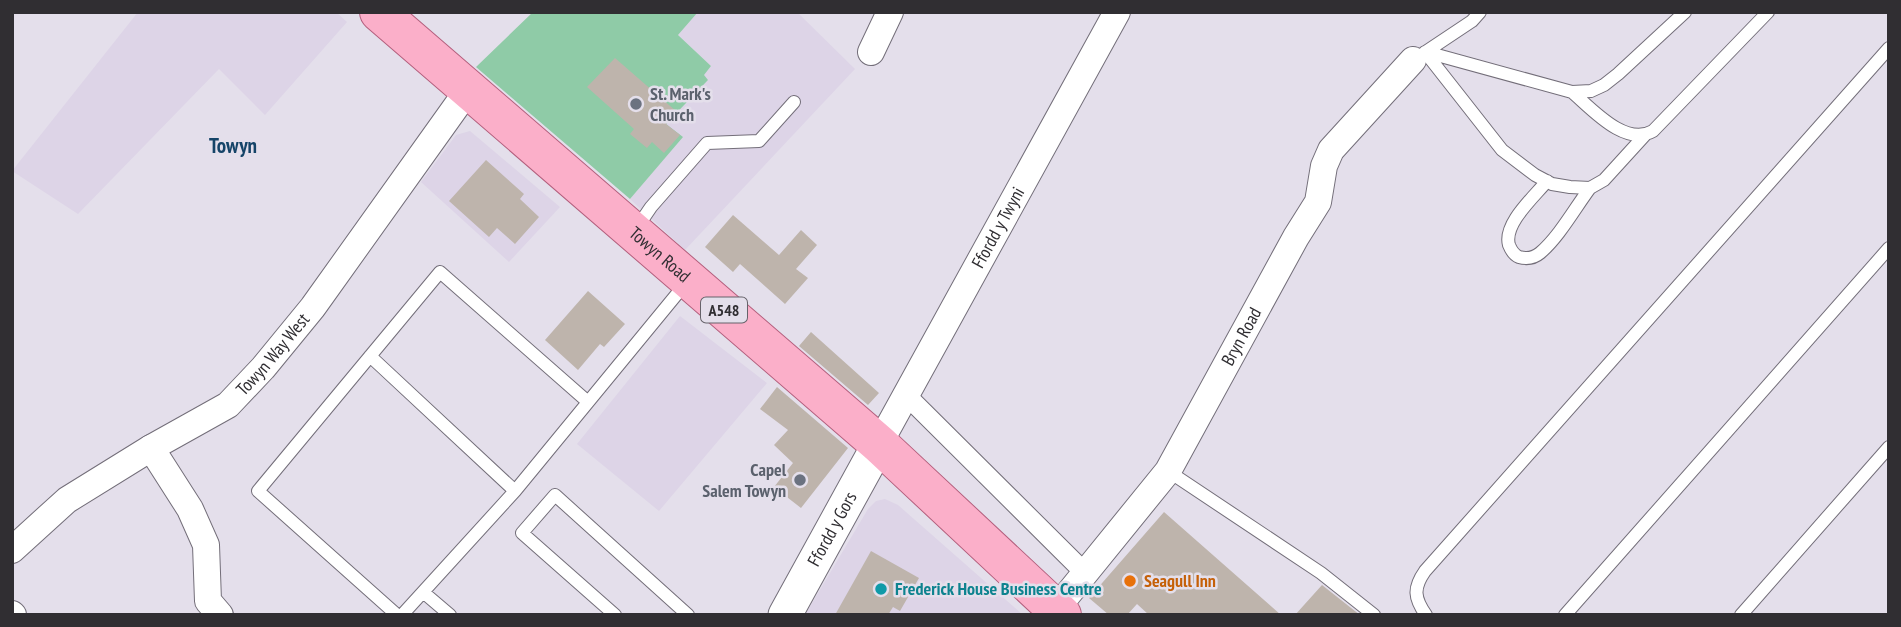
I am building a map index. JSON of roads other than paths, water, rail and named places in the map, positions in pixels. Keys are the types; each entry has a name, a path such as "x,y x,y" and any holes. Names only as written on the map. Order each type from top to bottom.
{"main road":[{"name":"Towyn Road","path":"379,12 879,444 1059,612"}],"street":[{"path":"871,52 890,12"},
{"name":"Ffordd y Twyni","path":"879,444 1113,13"},
{"name":"Bryn Road","path":"1059,612 1085,573 1168,471 1296,237 1318,202 1324,166 1331,150 1420,56"},
{"name":"Towyn Way West","path":"12,550 67,500 228,405 263,368 313,307 468,90"},
{"path":"906,395 1085,573"},
{"name":"Ffordd y Gors","path":"785,615 879,444"},
{"path":"151,448 190,509 206,545 208,601 219,615"}],"lane":[{"path":"1420,56 1472,21 1480,12"},
{"path":"1547,181 1512,223 1508,232 1508,242 1513,252 1520,257 1530,258 1539,254 1590,188 1604,180 1768,12"},
{"path":"1420,56 1572,92 1591,91 1618,74 1678,15"},
{"path":"1426,615 1419,605 1416,591 1418,581 1425,571 1889,48"},
{"path":"1420,56 1502,150 1552,184 1590,188"},
{"path":"1572,92 1617,129 1632,135 1645,135"},
{"path":"634,232 651,207 707,143 758,141 794,102"},
{"path":"1565,615 1889,248"},
{"path":"397,615 258,491 440,272 588,402"},
{"path":"402,615 515,491 688,280"},
{"path":"370,356 515,491"},
{"path":"1741,615 1889,447"},
{"path":"1168,471 1321,573 1374,615"},
{"path":"615,615 522,533 555,495 688,615"},
{"path":"423,592 450,615"}],"place":[{"name":"St. Mark's Church","path":"636,104"},
{"name":"Capel Salem Towyn","path":"800,480"},
{"name":"Seagull Inn","path":"1130,581"},
{"name":"Frederick House Business Centre","path":"881,589"}],"district":[{"name":"Towyn","path":"233,146"}]}
